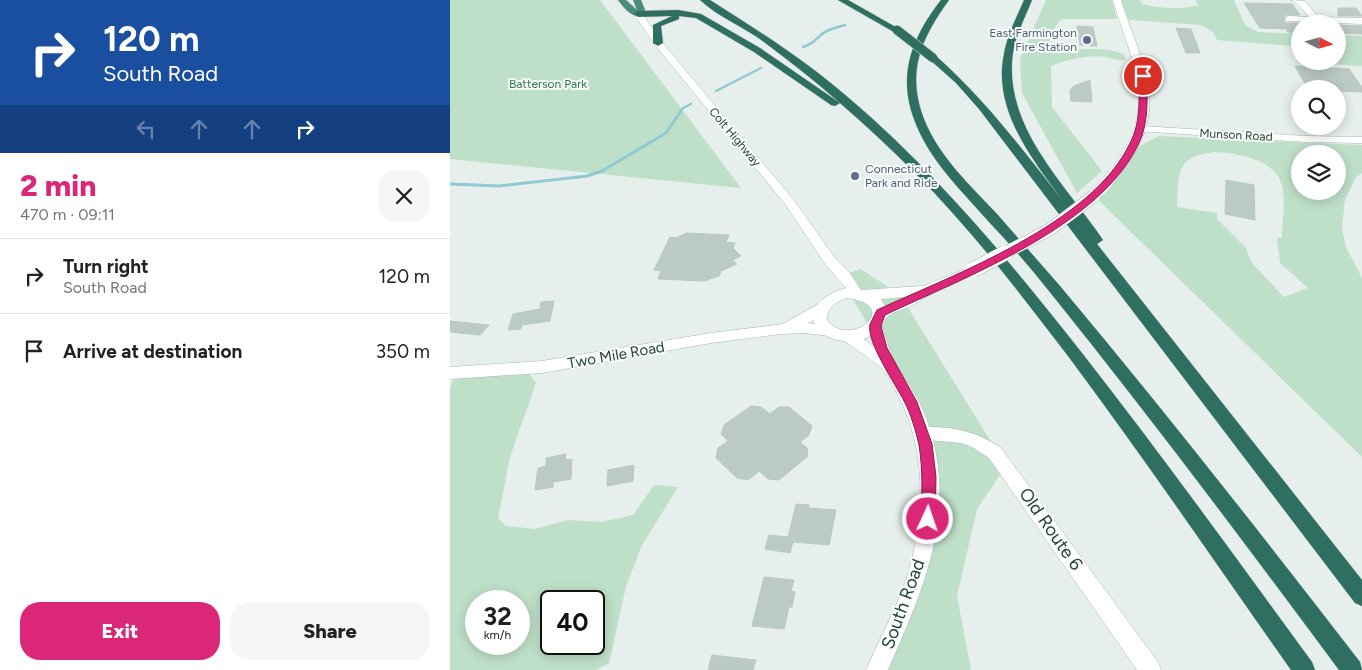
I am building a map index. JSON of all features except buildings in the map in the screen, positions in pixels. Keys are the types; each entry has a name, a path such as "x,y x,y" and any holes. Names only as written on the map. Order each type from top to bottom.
{"highway":[{"name":"Colt Highway","path":"622,0 631,10 638,14"},
{"path":"637,0 641,10 638,14 685,13 705,20 771,59 854,117 879,130"},
{"path":"704,0 748,26 800,63 879,130 923,173 966,220 1047,318 1153,458 1304,670"},
{"path":"842,0 897,30 959,81 983,107 1362,596"},
{"path":"850,0 870,14"},
{"path":"945,0 922,31 914,50 911,67 911,84 915,106 929,140 951,171 1054,289 1152,410 1352,670"},
{"path":"1028,0 1013,37 1007,61 1008,88 1014,110 1035,153 1080,213 1121,285"},
{"path":"658,43 657,26 662,21 685,16 705,20"}],"main road":[{"path":"926,291 836,296 822,307 820,320 830,331 848,336 859,334 878,319 926,291 973,270 1049,230 1094,196 1132,150 1140,129 1144,105 1143,76 1117,0"},
{"path":"1295,0 1302,3 1312,15"},
{"name":"Colt Highway","path":"638,14 658,43 784,196 830,260 861,294"},
{"path":"1346,21 1362,21"},
{"name":"Munson Road","path":"1140,129 1306,139 1362,140"},
{"name":"Colt Highway","path":"830,260 836,296"},
{"path":"861,294 879,306 878,319"},
{"name":"Two Mile Road","path":"781,329 802,320 822,307"},
{"name":"South Road","path":"877,670 916,580 928,519 929,488 928,457 923,434 911,402 881,348 878,319"},
{"name":"Two Mile Road","path":"450,373 542,367 711,338 781,329 804,328 830,331"},
{"name":"South Road","path":"848,336 890,367"},
{"name":"Old Route 6","path":"923,434 944,434 970,438 983,443 995,453 1150,670"}],"green space":[{"name":"Batterson Park","path":"450,0 600,0 741,188 450,159"},
{"path":"1046,0 1112,0 1117,19 1061,19 1052,31 1047,48 1115,51 1124,54 1126,60 1093,56 1051,66 1052,107 1102,171 1077,193 1022,93 1020,59"},
{"path":"1117,0 1140,0 1142,4 1179,8 1198,5 1196,0 1234,0 1245,25 1258,32 1291,34 1291,46 1217,40 1214,33 1201,25 1129,20 1121,15"},
{"path":"1346,35 1362,36 1362,66 1346,65"},
{"path":"1159,136 1362,145 1362,173 1356,177 1346,197 1346,145 1291,145 1291,200 1345,200 1342,228 1346,247 1362,278 1362,457 1094,196 1128,152","holes":["1215,152 1252,158 1269,166 1280,180 1284,201 1282,238 1277,238 1280,263 1308,288 1284,297 1251,262 1246,248 1217,219 1217,213 1177,207 1179,176 1186,162 1202,154"]},
{"path":"830,261 846,274 861,269 900,295 1006,466 977,509 957,596 971,670 877,670 916,580 928,459 877,340"},
{"path":"525,368 536,383 510,457 498,518 506,526 535,529 568,520 602,522 633,515 654,485 678,487 641,547 626,587 609,663 596,670 450,670 450,388 456,373"}],"waterway":[{"path":"803,47 812,43 827,31 845,25"},
{"path":"716,91 761,68"},
{"path":"680,112 691,104"},
{"path":"450,184 499,186 587,176 602,171 666,133 681,111"}],"place":[{"name":"East Farmington Fire Station","path":"1087,40"},
{"name":"Connecticut Park and Ride","path":"855,176"}],"route":[{"path":"928,519 928,457 918,418 908,395 890,367 881,348 875,326 880,319 881,313 907,302 934,286 989,263 1020,247 1061,222 1094,196 1117,172 1132,150 1140,129 1143,113 1143,76"}]}
